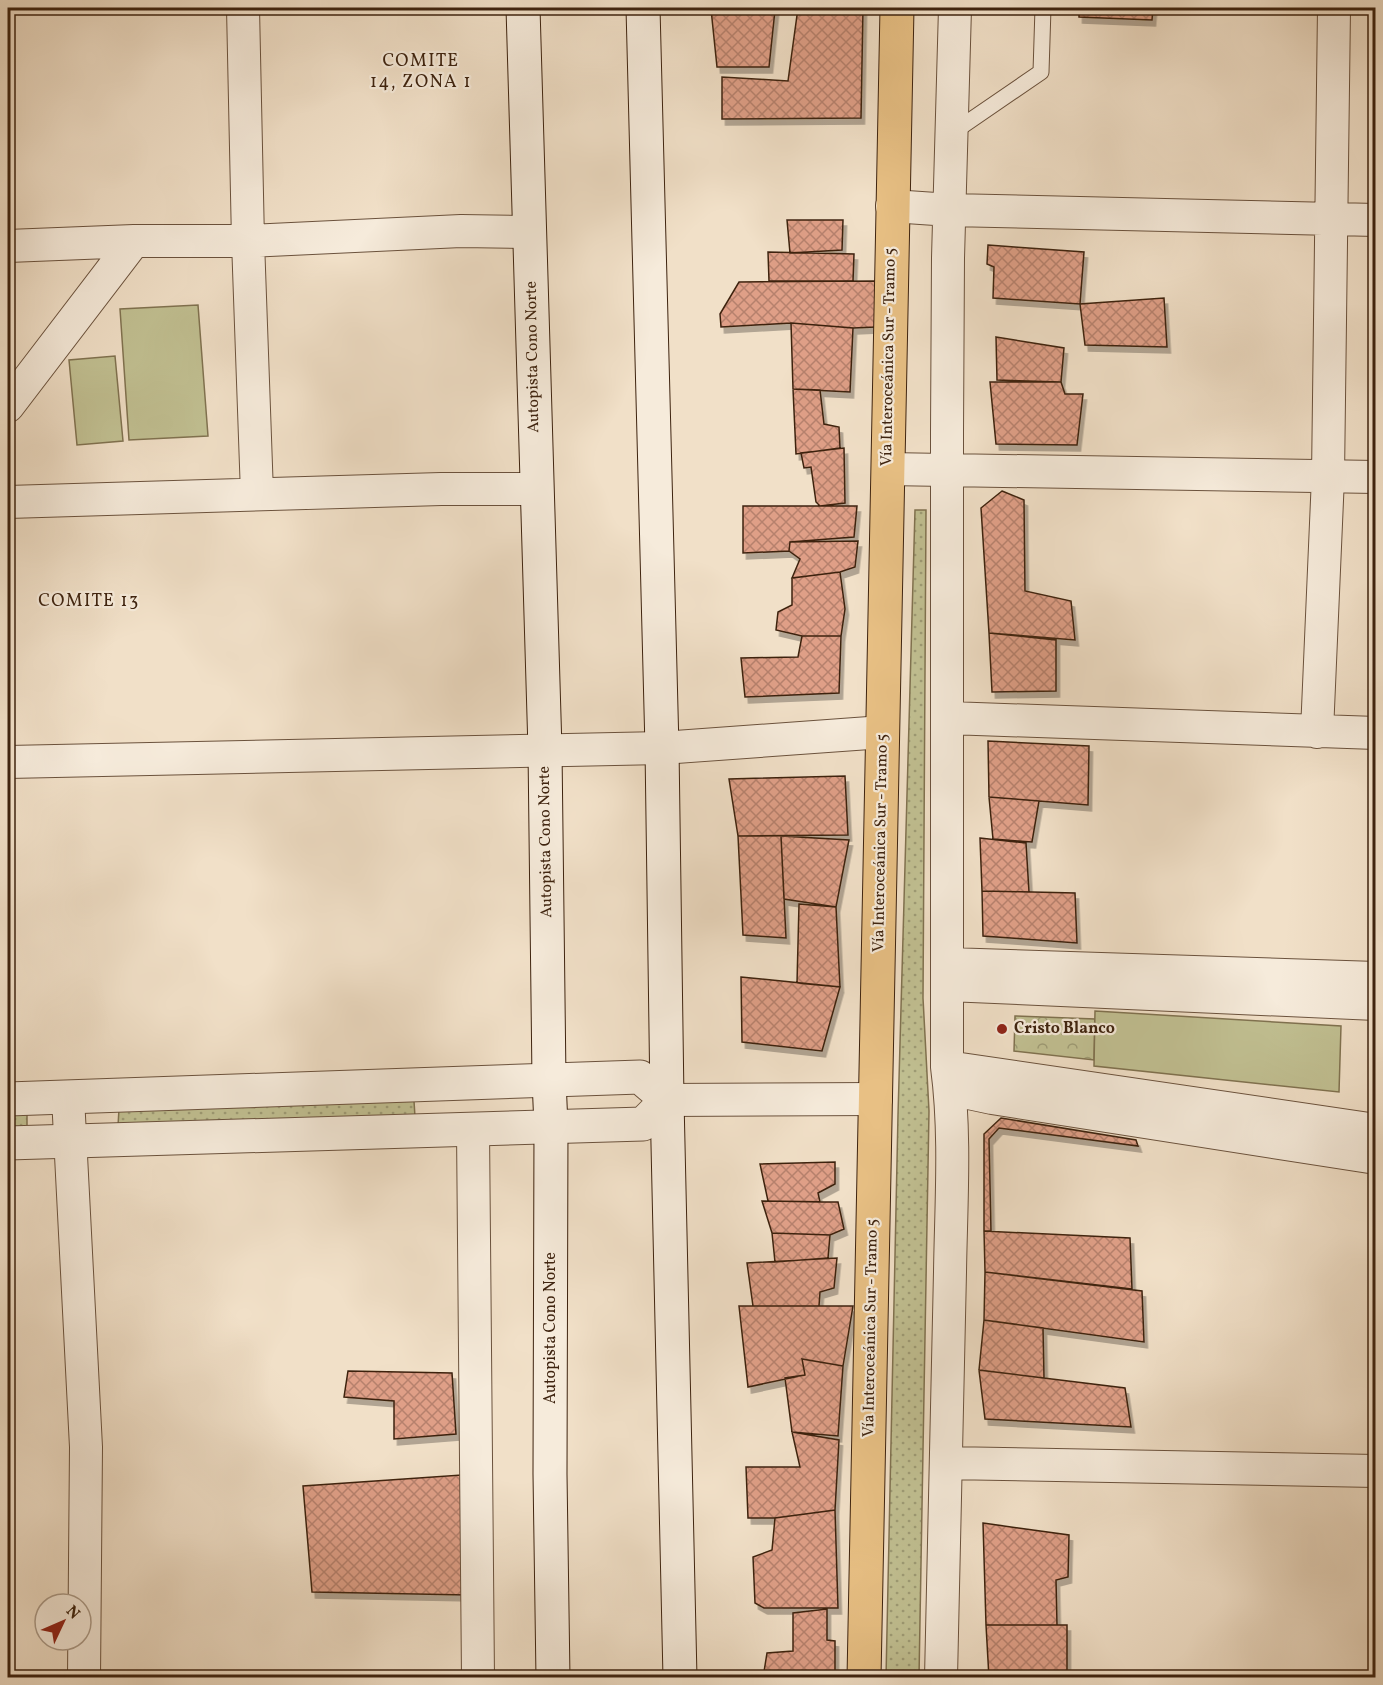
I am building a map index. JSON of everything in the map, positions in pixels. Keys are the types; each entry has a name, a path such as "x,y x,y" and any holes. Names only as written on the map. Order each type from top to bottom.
{"highway":[{"name":"Vía Interoceánica Sur - Tramo 5","path":"864,1677 897,8"}],"main road":[{"name":"Autopista Cono Norte","path":"523,8 545,750 551,1126 550,1474 553,1677"},
{"path":"643,8 662,748 667,1100 680,1677"},
{"path":"8,1099 640,1077 667,1100"},
{"path":"8,1143 643,1124 667,1100"}],"street":[{"path":"243,8 257,494"},
{"path":"942,1677 951,1170 948,974 947,471 955,8"},
{"path":"1317,732 1328,477 1334,8"},
{"path":"892,206 950,210 1376,220"},
{"path":"8,246 134,242 248,242 461,231 530,232"},
{"path":"8,406 134,242"},
{"path":"888,469 1376,477"},
{"path":"8,502 257,494 537,489"},
{"path":"949,718 1376,733"},
{"path":"8,762 662,748 883,732"},
{"path":"948,974 1376,978"},
{"path":"948,974 1376,1004"},
{"path":"949,1078 1376,1131"},
{"path":"949,1078 992,1098 1376,1158"},
{"path":"68,1097 86,1447 84,1677"},
{"path":"667,1100 876,1099"},
{"path":"473,1130 478,1677"},
{"path":"946,1463 1376,1471"}],"lane":[{"path":"952,133 1041,72 1043,8"}],"green space":[{"path":"198,305 208,436 129,440 120,309"},
{"path":"115,356 123,441 77,445 69,360"},
{"path":"915,510 926,510 923,998 929,1111 919,1677 886,1678 898,1115"},
{"path":"1095,1011 1341,1026 1339,1092 1094,1066"},
{"path":"1015,1016 1095,1019 1094,1060 1014,1051"},
{"path":"414,1101 415,1117 118,1126 119,1109"},
{"path":"27,1112 27,1128 8,1129 8,1113"}],"building":[{"path":"798,8 863,8 861,118 722,119 722,77 788,81"},
{"path":"1079,8 1153,8 1152,20 1079,17"},
{"path":"711,9 775,10 769,67 717,67"},
{"path":"787,220 843,220 842,250 790,253"},
{"path":"988,245 1084,252 1080,304 993,298 994,267 987,264"},
{"path":"768,252 854,254 853,281 769,281"},
{"path":"875,281 875,327 853,328 791,323 721,327 720,314 739,282"},
{"path":"1164,298 1167,347 1085,345 1080,304"},
{"path":"791,323 853,328 850,392 793,389"},
{"path":"996,337 1064,348 1061,382 997,380"},
{"path":"990,382 1061,382 1065,394 1083,394 1077,445 996,444"},
{"path":"793,389 820,390 824,424 839,427 840,448 796,454"},
{"path":"844,448 845,503 820,506 816,502 811,467 804,468 801,453"},
{"path":"1002,491 1024,500 1025,591 1071,601 1075,640 989,633 981,508"},
{"path":"743,506 857,506 854,537 790,542 789,551 743,553"},
{"path":"858,541 855,567 840,572 792,578 800,559 789,551 790,542"},
{"path":"840,572 845,609 841,636 802,636 776,630 778,612 792,605 792,578"},
{"path":"989,633 1056,640 1056,691 992,692"},
{"path":"802,636 841,636 839,693 745,697 741,658 798,657"},
{"path":"988,741 1089,746 1088,805 989,797"},
{"path":"845,776 848,835 738,836 729,779"},
{"path":"989,797 1039,801 1032,842 993,839"},
{"path":"738,836 781,836 786,938 743,935"},
{"path":"781,836 849,840 836,907 784,899"},
{"path":"980,838 1026,843 1029,892 982,891"},
{"path":"982,891 1075,893 1077,943 983,936"},
{"path":"799,904 836,907 840,987 797,983"},
{"path":"741,977 840,987 822,1051 742,1042"},
{"path":"1001,1118 1136,1140 1138,1146 999,1128 989,1139 991,1231 984,1231 984,1134"},
{"path":"835,1162 835,1184 818,1193 820,1202 768,1201 760,1164"},
{"path":"762,1201 838,1202 844,1229 830,1235 772,1233"},
{"path":"984,1231 1130,1238 1132,1289 985,1272"},
{"path":"772,1233 830,1235 828,1258 775,1262"},
{"path":"837,1258 834,1288 820,1292 819,1306 753,1306 747,1263"},
{"path":"985,1272 1142,1291 1144,1342 984,1320"},
{"path":"739,1306 853,1306 843,1366 802,1359 805,1375 748,1387"},
{"path":"984,1320 1043,1328 1044,1378 979,1370"},
{"path":"802,1359 843,1366 838,1436 792,1432 785,1378 805,1375"},
{"path":"979,1370 1125,1388 1131,1427 985,1419"},
{"path":"348,1371 452,1373 456,1434 394,1439 394,1401 344,1397"},
{"path":"792,1432 839,1440 835,1510 775,1518 748,1518 746,1467 800,1467"},
{"path":"476,1474 468,1595 312,1592 303,1486"},
{"path":"835,1510 838,1608 764,1608 755,1603 753,1557 772,1550 775,1518"},
{"path":"983,1523 1069,1535 1068,1577 1056,1580 1057,1625 986,1625"},
{"path":"827,1609 827,1640 835,1641 835,1678 763,1678 767,1653 793,1651 793,1613"},
{"path":"986,1625 1067,1625 1067,1677 989,1678"},
{"path":"1139,1676 1139,1678 1059,1678 1067,1677"}],"place":[{"name":"Cristo Blanco","path":"1002,1029"}],"district":[{"name":"COMITE 14, ZONA 1","path":"421,71"},
{"name":"COMITE 13","path":"89,601"}]}
